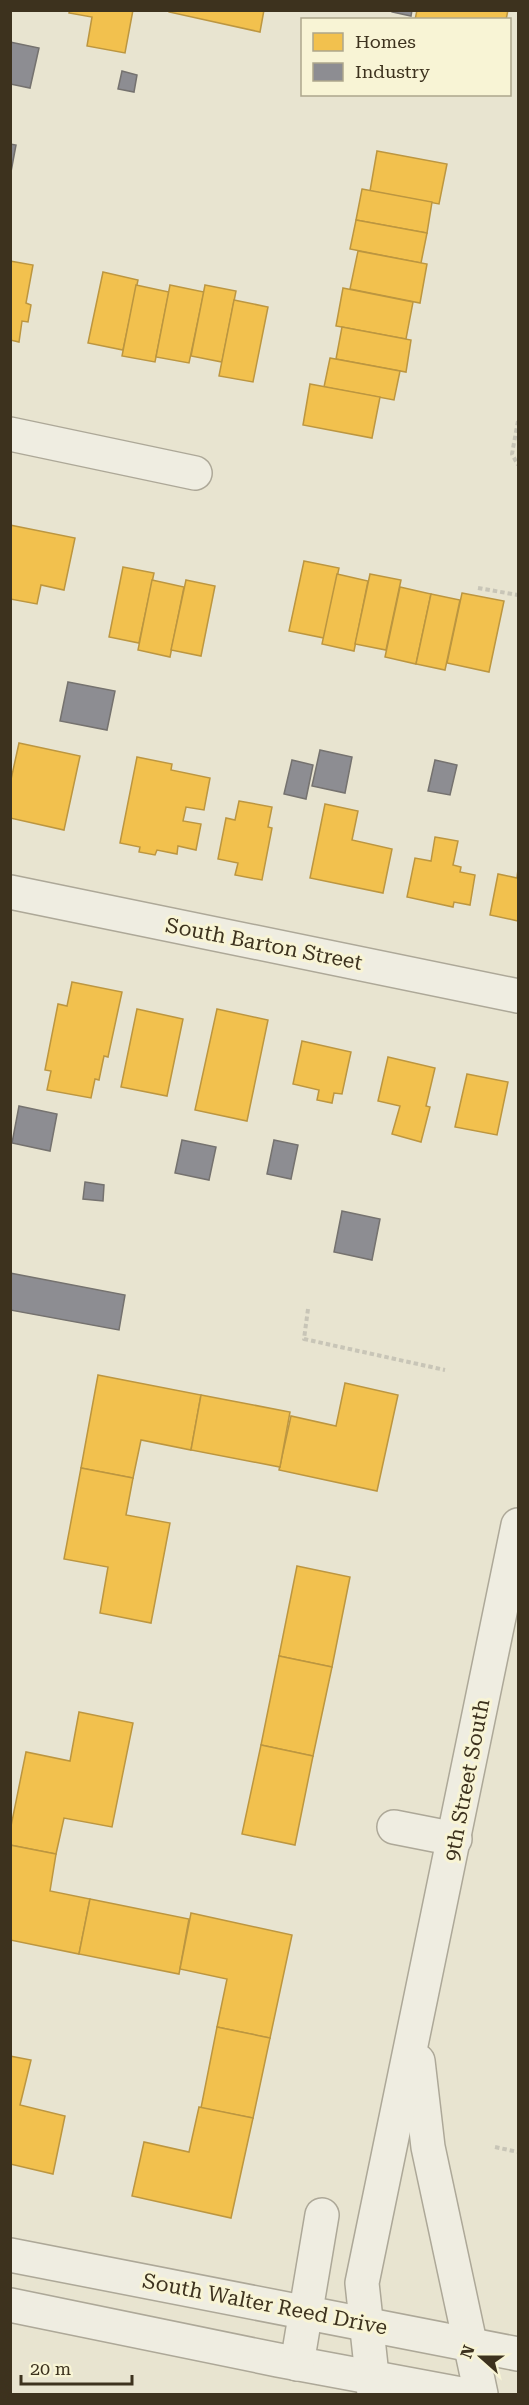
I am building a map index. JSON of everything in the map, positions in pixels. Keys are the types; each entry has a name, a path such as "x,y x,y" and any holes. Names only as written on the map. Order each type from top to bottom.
{"street":[{"path":"10,434 195,473"},
{"name":"South Barton Street","path":"10,892 519,996"},
{"name":"9th Street South","path":"373,2385 362,2283 519,1525"},
{"path":"394,1827 455,1839"},
{"name":"9th Street South","path":"414,2035 428,2147 481,2394"},
{"path":"297,2364 322,2215"},
{"name":"South Walter Reed Drive","path":"10,2255 519,2354"},
{"path":"10,2305 297,2364 373,2385 461,2394"}],"path":[{"path":"519,422 512,454 519,465"},
{"path":"478,588 519,595"},
{"path":"308,1309 304,1340 445,1370"},
{"path":"495,2147 519,2152"}],"building: Homes":[{"path":"70,10 133,10 125,53 87,46 92,17 69,13"},
{"path":"169,10 264,10 260,32 169,12"},
{"path":"417,10 508,10 506,18 415,18"},
{"path":"377,151 447,164 439,204 370,191"},
{"path":"362,189 432,202 427,233 356,220"},
{"path":"356,220 427,233 421,263 350,249"},
{"path":"358,251 427,264 420,303 350,289"},
{"path":"10,261 33,265 26,303 31,305 28,322 22,321 19,342 10,340"},
{"path":"103,272 138,280 123,350 88,343"},
{"path":"136,285 169,292 155,362 122,356"},
{"path":"170,285 204,292 189,363 156,357"},
{"path":"205,285 236,291 222,362 191,356"},
{"path":"343,288 413,302 406,339 336,326"},
{"path":"234,300 268,307 253,382 219,376"},
{"path":"342,327 411,340 406,372 336,359"},
{"path":"330,358 400,371 394,400 324,387"},
{"path":"310,384 380,397 372,438 303,425"},
{"path":"10,525 75,538 64,590 41,585 37,604 10,599"},
{"path":"304,561 339,568 324,638 289,631"},
{"path":"123,567 154,573 139,643 109,637"},
{"path":"337,574 368,581 354,651 322,644"},
{"path":"370,574 401,580 386,650 355,644"},
{"path":"152,580 184,587 170,657 138,650"},
{"path":"186,580 215,586 201,656 171,650"},
{"path":"400,587 431,594 416,664 385,657"},
{"path":"462,593 504,601 489,672 447,663"},
{"path":"431,594 460,600 445,670 416,664"},
{"path":"19,743 80,756 64,830 10,818 10,784"},
{"path":"137,757 172,764 171,770 210,778 204,810 186,807 183,821 201,824 196,850 178,846 177,854 157,850 155,855 139,852 140,847 120,843"},
{"path":"239,801 272,807 268,827 272,828 262,880 235,875 238,863 218,859 226,818 235,820"},
{"path":"325,804 358,811 352,840 392,849 383,893 310,878"},
{"path":"435,837 458,841 453,865 461,867 460,872 475,875 470,905 454,902 453,907 407,897 415,858 431,861"},
{"path":"518,869 518,921 490,915 498,874 517,878"},
{"path":"72,982 122,992 108,1057 104,1056 99,1080 95,1079 91,1098 47,1090 51,1071 45,1070 58,1004 67,1006"},
{"path":"137,1009 183,1019 167,1096 121,1087"},
{"path":"217,1009 268,1020 247,1121 195,1110"},
{"path":"302,1041 351,1052 342,1094 334,1093 332,1103 317,1100 319,1090 293,1084"},
{"path":"388,1057 435,1068 426,1106 430,1107 421,1142 392,1134 400,1106 378,1101"},
{"path":"467,1074 508,1082 497,1135 455,1127"},
{"path":"98,1375 201,1395 191,1450 141,1440 133,1478 81,1468"},
{"path":"345,1383 398,1395 377,1491 279,1470 291,1416 336,1426"},
{"path":"201,1395 290,1412 280,1467 191,1450"},
{"path":"81,1468 133,1478 126,1515 170,1523 151,1623 100,1613 108,1567 64,1559"},
{"path":"297,1566 350,1577 332,1667 279,1656"},
{"path":"279,1656 332,1667 313,1756 261,1745"},
{"path":"79,1712 133,1723 112,1827 64,1818 56,1854 10,1845 10,1831 26,1752 70,1761"},
{"path":"261,1745 313,1756 295,1845 242,1834"},
{"path":"10,1845 56,1854 50,1891 90,1899 79,1954 10,1940"},
{"path":"90,1899 189,1919 179,1974 79,1954"},
{"path":"191,1913 292,1935 270,2038 217,2027 227,1979 180,1969"},
{"path":"217,2027 270,2038 253,2118 201,2108"},
{"path":"10,2056 31,2060 20,2105 65,2116 53,2174 10,2164"},
{"path":"199,2107 253,2118 231,2218 132,2196 144,2142 189,2152"}],"building: Industry":[{"path":"392,10 412,10 411,16 392,12"},
{"path":"10,42 39,48 30,88 10,84"},
{"path":"122,71 137,75 134,92 118,89"},
{"path":"10,144 16,145 10,177"},
{"path":"68,682 115,691 107,730 60,721"},
{"path":"320,750 352,757 345,793 312,786"},
{"path":"292,760 313,765 306,799 284,794"},
{"path":"435,760 457,765 450,795 428,791"},
{"path":"19,1106 57,1114 50,1151 12,1143"},
{"path":"182,1140 216,1147 209,1180 175,1173"},
{"path":"274,1140 298,1145 291,1179 267,1174"},
{"path":"85,1182 104,1185 103,1201 83,1199"},
{"path":"342,1211 380,1219 372,1260 334,1252"},
{"path":"10,1273 125,1295 119,1330 10,1310"}]}
